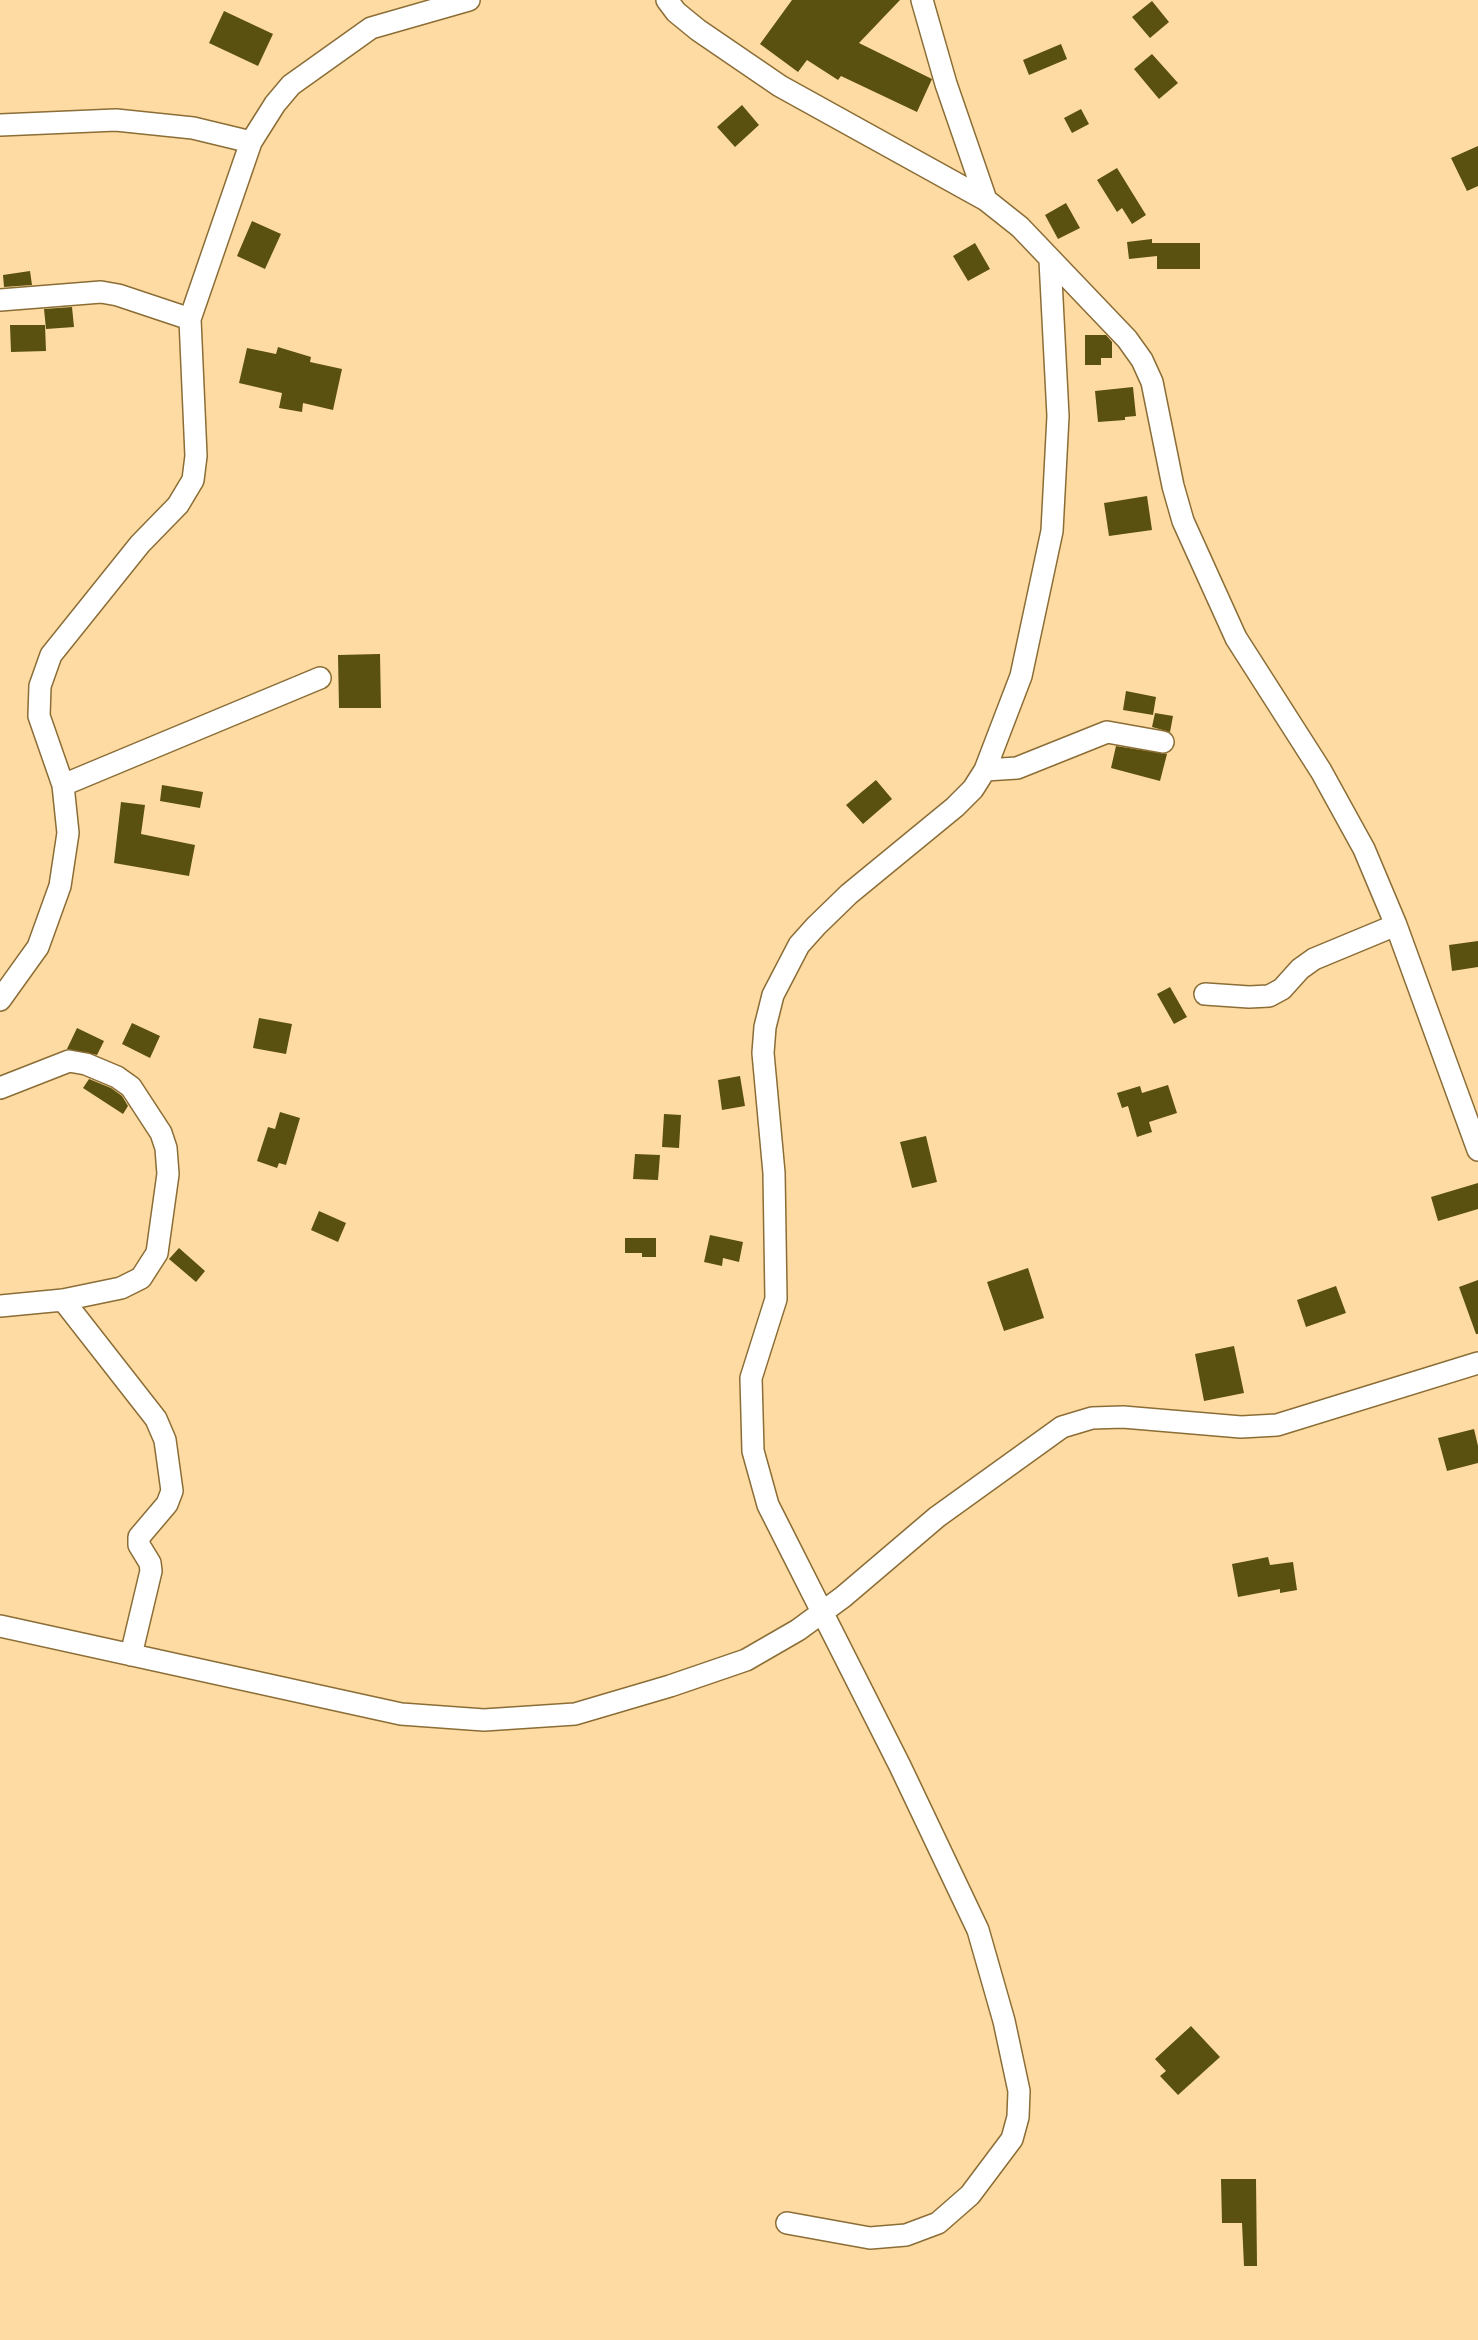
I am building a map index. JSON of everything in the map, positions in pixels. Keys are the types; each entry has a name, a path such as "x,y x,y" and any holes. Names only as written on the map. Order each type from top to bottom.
{"street":[{"path":"0,1000 38,947 60,886 68,833 63,785 39,716 40,686 51,655 140,544 178,504 193,480 196,456 190,319 251,142 275,104 291,85 371,28 469,0"},
{"path":"667,0 676,12 698,30 780,86 986,200 1020,227 1127,339 1142,360 1152,382 1174,486 1188,530 1236,638 1321,771 1364,849 1396,925 1478,1150"},
{"path":"922,0 946,84 986,200"},
{"path":"0,125 116,120 193,128 251,142"},
{"path":"787,2223 870,2238 906,2235 938,2223 970,2195 1012,2139 1018,2108 1019,2091 1004,2021 978,1930 900,1766 768,1505 754,1451 751,1378 776,1299 774,1173 763,1053 765,1027 773,995 799,945 848,894 956,807 973,789 986,770 1020,676 1052,531 1058,416 1050,260"},
{"path":"0,300 100,292 118,295 190,319"},
{"path":"63,785 320,678"},
{"path":"986,770 1017,768 1108,732 1163,742"},
{"path":"1205,994 1249,997 1270,996 1282,989 1300,969 1314,959 1396,925"},
{"path":"0,1088 69,1061 86,1064 117,1077 131,1087 161,1133 166,1148 168,1174 157,1253 140,1278 121,1288 63,1300 0,1306"},
{"path":"63,1300 156,1419 165,1440 172,1492 167,1504 139,1537 139,1544 150,1563 150,1571 131,1655"},
{"path":"0,1626 401,1714 484,1720 575,1714 670,1686 746,1660 798,1630 937,1517 1062,1426 1092,1418 1123,1418 1241,1426 1277,1425 1478,1363"}],"building":[{"path":"792,0 900,0 859,43 932,79 917,112 841,76 838,80 807,60 798,72 760,44"},
{"path":"1152,1 1169,22 1150,38 1132,17"},
{"path":"224,11 273,34 258,66 209,43"},
{"path":"1061,44 1067,59 1029,75 1023,60"},
{"path":"1152,54 1178,83 1159,99 1134,69"},
{"path":"742,105 759,125 735,147 717,127"},
{"path":"1081,109 1089,124 1072,133 1064,118"},
{"path":"1478,146 1478,186 1467,191 1451,158"},
{"path":"1117,168 1146,215 1132,224 1122,208 1117,212 1097,180"},
{"path":"1066,203 1080,228 1058,239 1045,215"},
{"path":"252,221 281,234 265,269 237,256"},
{"path":"1152,239 1152,243 1200,243 1200,269 1157,269 1157,256 1129,259 1127,242"},
{"path":"975,243 990,269 968,281 953,256"},
{"path":"30,271 32,285 4,287 3,275"},
{"path":"72,307 74,327 46,329 44,309"},
{"path":"10,325 45,325 46,351 11,352"},
{"path":"1085,335 1106,335 1112,342 1112,358 1101,358 1101,365 1085,365"},
{"path":"278,347 311,357 310,362 342,369 333,410 303,403 302,412 279,408 282,393 239,383 247,348 276,354"},
{"path":"1133,387 1136,416 1125,417 1125,420 1098,422 1095,391"},
{"path":"1147,496 1152,530 1109,536 1104,503"},
{"path":"380,654 381,708 339,708 338,655"},
{"path":"1126,691 1156,697 1153,715 1123,710"},
{"path":"1155,713 1173,716 1170,732 1152,727"},
{"path":"1116,746 1167,754 1160,781 1111,768"},
{"path":"876,780 892,799 863,824 846,805"},
{"path":"162,785 203,792 200,808 160,801"},
{"path":"121,802 145,805 141,834 195,845 189,876 114,863"},
{"path":"1478,941 1478,967 1452,971 1449,945"},
{"path":"1170,987 1187,1017 1174,1024 1157,994"},
{"path":"259,1018 292,1024 286,1054 253,1048"},
{"path":"132,1023 160,1036 150,1058 122,1044"},
{"path":"77,1028 104,1041 97,1055 67,1049"},
{"path":"740,1076 745,1106 722,1110 718,1080"},
{"path":"89,1079 111,1088 122,1096 128,1106 123,1114 83,1088"},
{"path":"1168,1085 1177,1113 1149,1122 1152,1132 1137,1137 1128,1106 1122,1108 1117,1093 1140,1086 1142,1093"},
{"path":"280,1112 300,1118 286,1165 279,1163 277,1168 257,1161 268,1127 275,1129"},
{"path":"664,1114 681,1115 679,1148 662,1147"},
{"path":"926,1136 937,1182 912,1188 900,1142"},
{"path":"635,1154 660,1155 658,1180 633,1179"},
{"path":"1478,1183 1478,1209 1438,1221 1431,1197"},
{"path":"319,1211 346,1223 338,1242 311,1230"},
{"path":"710,1235 743,1242 739,1262 723,1258 722,1266 704,1262"},
{"path":"625,1238 656,1238 656,1257 642,1257 642,1253 625,1253"},
{"path":"179,1248 205,1271 196,1282 169,1259"},
{"path":"1028,1268 1044,1318 1004,1331 987,1282"},
{"path":"1478,1280 1478,1334 1476,1334 1459,1287"},
{"path":"1336,1286 1346,1313 1306,1327 1297,1300"},
{"path":"1234,1346 1244,1393 1204,1401 1195,1354"},
{"path":"1474,1429 1478,1446 1478,1463 1447,1471 1438,1438"},
{"path":"1268,1557 1270,1565 1293,1562 1297,1590 1280,1593 1280,1589 1238,1597 1232,1564"},
{"path":"1191,2026 1220,2057 1178,2095 1160,2076 1166,2071 1155,2059"},
{"path":"1221,2179 1256,2179 1257,2266 1244,2266 1242,2223 1222,2223"}]}
